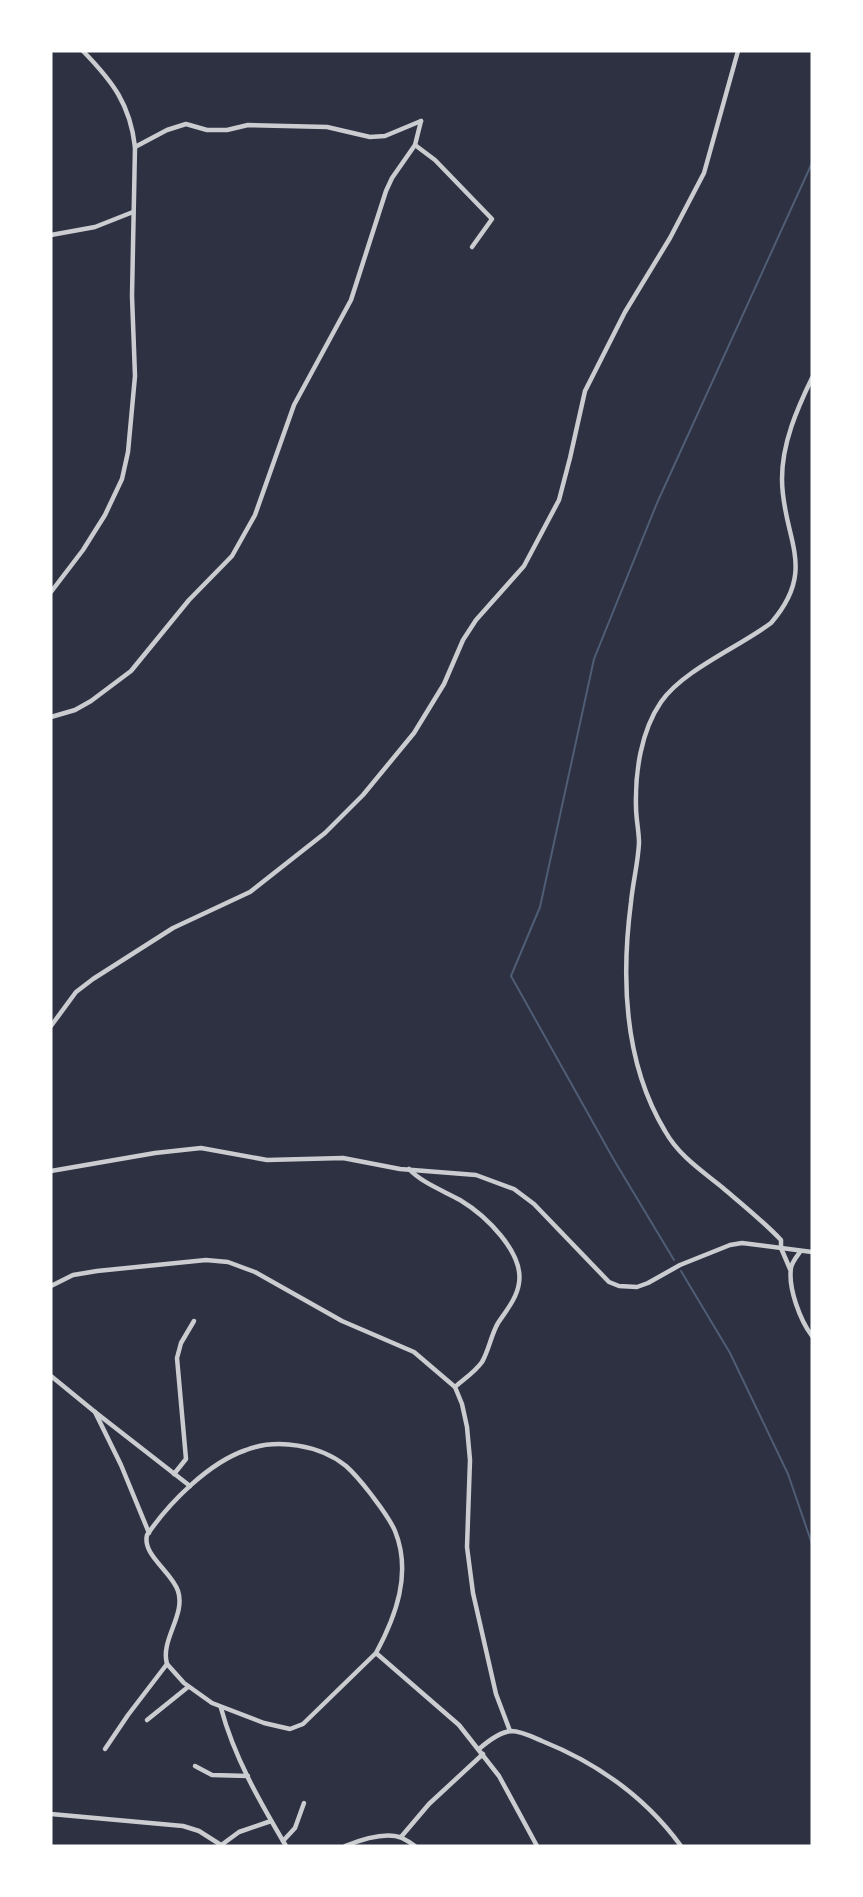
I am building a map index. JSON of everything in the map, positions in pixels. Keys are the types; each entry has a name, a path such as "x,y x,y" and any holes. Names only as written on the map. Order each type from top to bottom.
{"street":[{"path":"51,592 83,550 105,515 122,479 131,432 135,376 132,296 135,147 132,126 126,106 116,89 83,51"},
{"path":"51,1026 76,992 93,979 173,928 250,892 278,872 351,808 414,733 444,684 463,639 476,620 524,566 559,500 585,391 625,312 670,238 704,173 738,51"},
{"path":"51,717 75,710 91,701 131,671 189,600 232,556 255,515 294,405 351,300 386,191 392,178 415,145 422,120 396,132 370,137 327,127 248,125 227,130 207,130 186,124 167,130 135,147"},
{"path":"415,145 435,160 492,219 472,247"},
{"path":"51,235 95,228 133,212"},
{"path":"812,378 787,439 783,462 784,502 797,571 789,596 771,623 673,688 662,700 647,728 636,788 639,844 630,903 626,959 627,1002 632,1042 643,1084 660,1122 678,1150 781,1240 781,1248 790,1269 799,1314 812,1336"},
{"path":"51,1171 155,1153 201,1148 277,1160 354,1159 409,1170 476,1175 514,1189 544,1213 609,1282 619,1286 637,1287 648,1284 680,1264 730,1245 753,1244 812,1252"},
{"path":"409,1170 463,1202 491,1225 509,1247 519,1266 517,1292 495,1328 485,1356 474,1371 455,1387"},
{"path":"790,1269 800,1252"},
{"path":"51,1286 73,1275 97,1271 206,1260 228,1262 255,1272 342,1320 414,1352 455,1387 462,1404 467,1427 470,1460 467,1547 473,1593 498,1701 510,1731"},
{"path":"174,1474 186,1459 177,1358 181,1343 194,1321"},
{"path":"51,1376 190,1486"},
{"path":"94,1412 121,1465 149,1533"},
{"path":"105,1749 167,1664 167,1648 179,1603 179,1594 170,1576 148,1550 146,1544 149,1533 190,1486 246,1449 290,1445 320,1451 346,1466 387,1516 395,1531 403,1558 396,1607 390,1626 376,1653 316,1712 296,1728 290,1729 264,1723 221,1708 188,1687 167,1664"},
{"path":"376,1653 451,1718 481,1752 499,1776 537,1846"},
{"path":"147,1720 188,1687"},
{"path":"221,1708 227,1733 285,1844 295,1828 304,1803"},
{"path":"401,1837 429,1804 496,1737 510,1731 565,1751 620,1784 648,1806 681,1846"},
{"path":"195,1766 212,1775 248,1776"},
{"path":"51,1814 183,1826 204,1833 220,1845 239,1832 271,1821"},
{"path":"345,1846 374,1837 401,1837 414,1846"}],"waterway":[{"path":"674,1260 614,1160 511,976 540,907 594,659 657,503 812,163"},
{"path":"681,1271 730,1353 788,1474 812,1544"}]}
